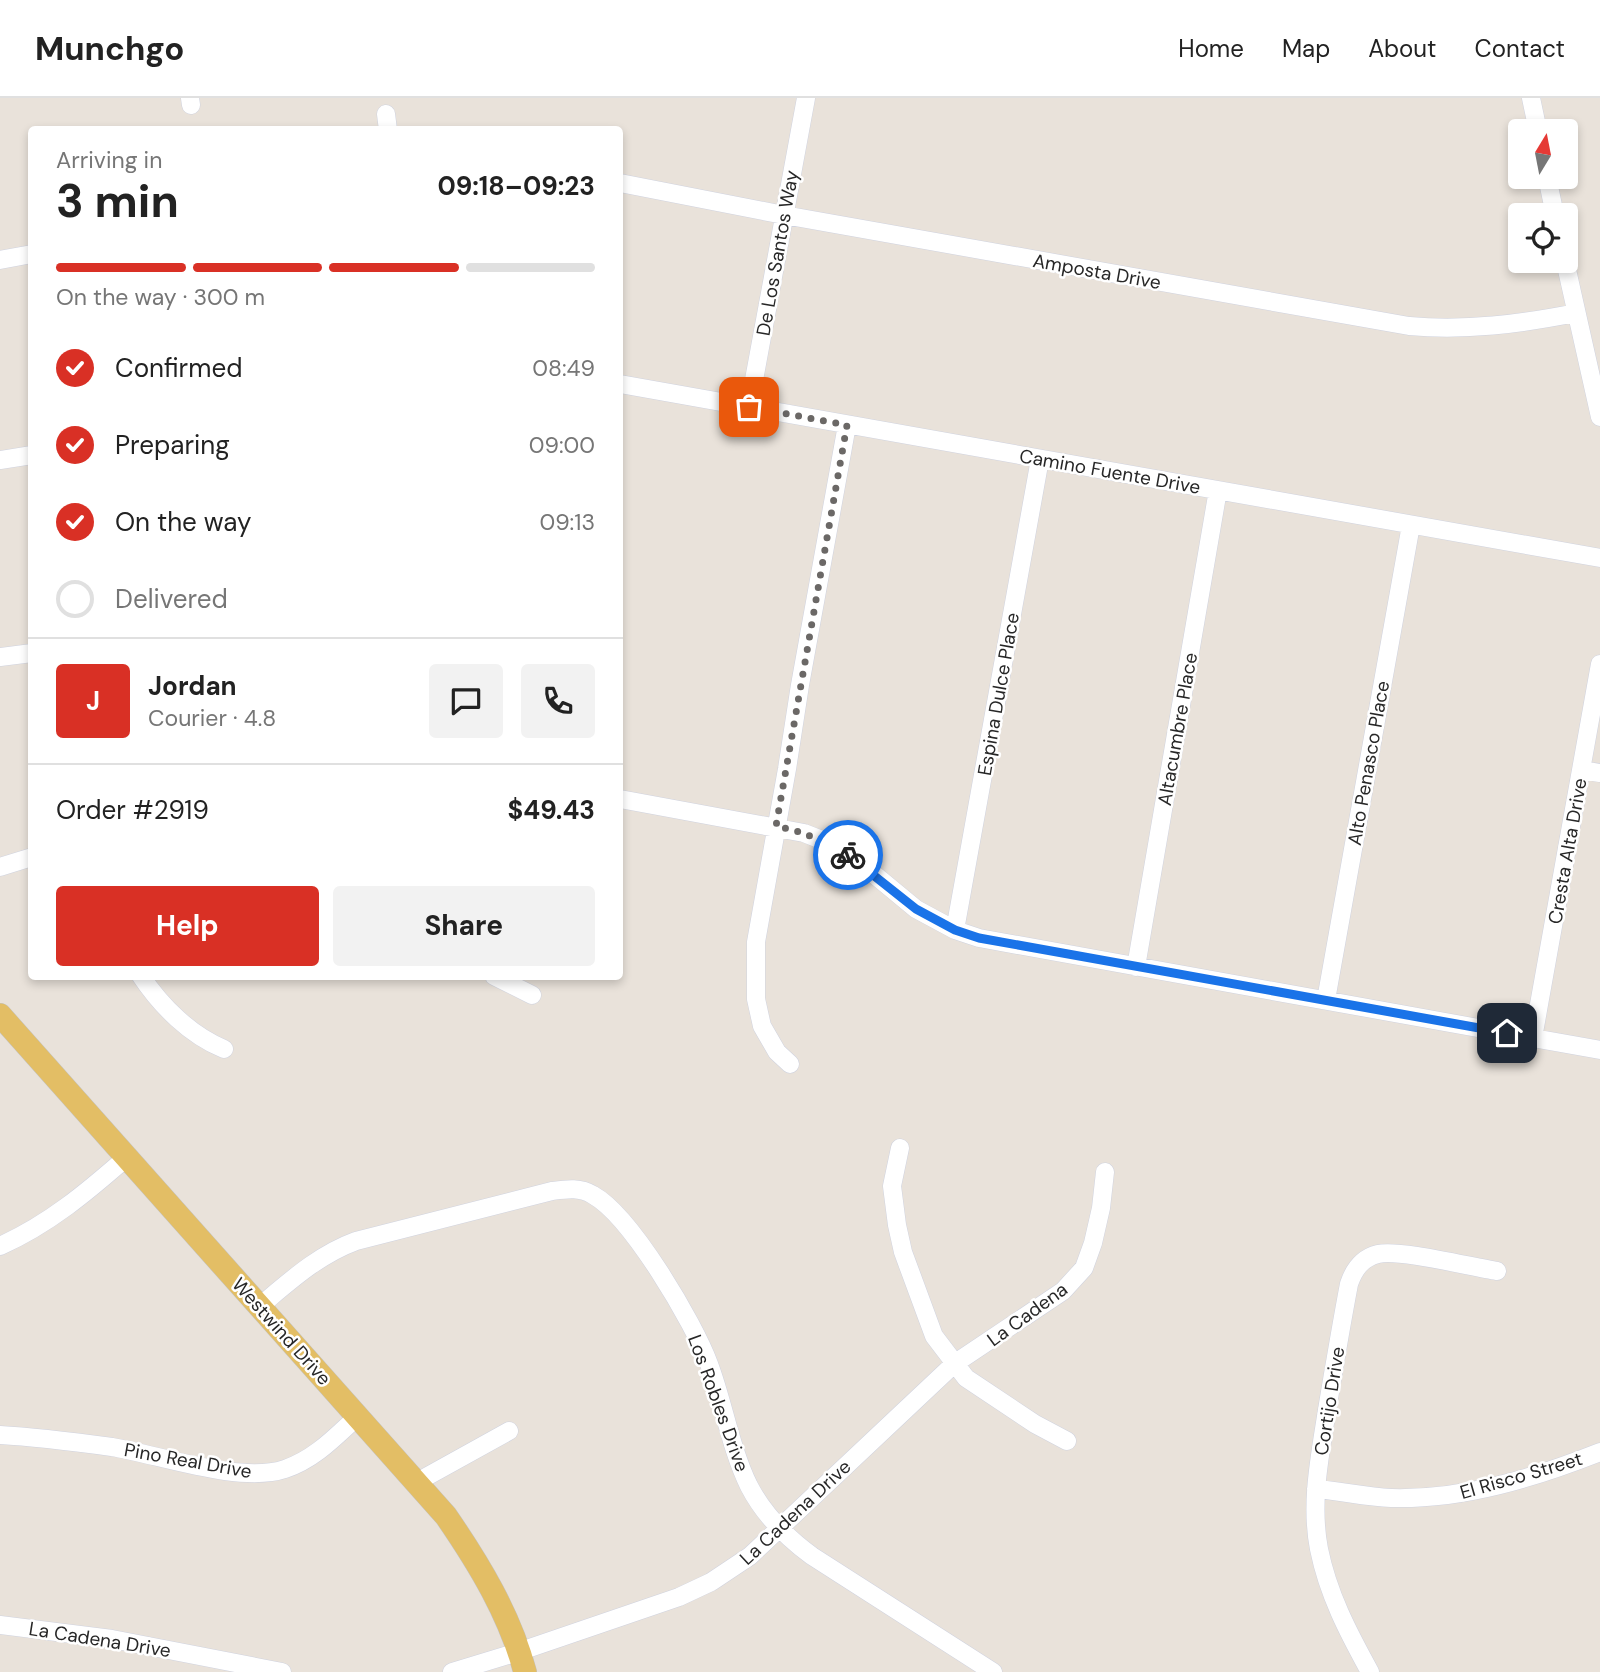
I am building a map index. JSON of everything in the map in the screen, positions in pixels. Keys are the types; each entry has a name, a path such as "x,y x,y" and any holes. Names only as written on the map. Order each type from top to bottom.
{"main road":[{"name":"Westwind Drive","path":"0,1015 446,1516 487,1578 521,1662"}],"street":[{"name":"De Los Santos Way","path":"749,407 806,98"},
{"path":"1531,98 1535,119"},
{"name":"Amposta Drive","path":"623,184 784,215 1409,326 1485,328 1576,313"},
{"path":"0,260 28,255"},
{"path":"1568,273 1600,417"},
{"name":"Camino Fuente Drive","path":"623,385 1600,558"},
{"path":"790,1065 777,1052 762,1026 757,999 756,942 847,425"},
{"path":"0,460 28,456"},
{"name":"Espina Dulce Place","path":"955,930 1040,459"},
{"name":"Altacumbre Place","path":"1136,967 1218,490"},
{"name":"Alto Penasco Place","path":"1326,1000 1410,525"},
{"path":"0,657 28,654"},
{"name":"Cresta Alta Drive","path":"1533,1038 1600,664"},
{"path":"1581,769 1600,773"},
{"path":"623,800 804,833 839,849 864,866 901,898 955,930 997,942 1600,1050"},
{"path":"0,867 28,857"},
{"path":"144,980 185,1025 211,1044 223,1049"},
{"path":"502,980 532,995"},
{"path":"901,1148 892,1186 903,1252 934,1336 966,1378 1035,1424 1067,1441"},
{"path":"0,1246 44,1223 91,1189 127,1157"},
{"name":"La Cadena","path":"954,1364 1063,1291 1084,1268 1101,1209 1105,1172"},
{"name":"Los Robles Drive","path":"260,1307 312,1264 356,1241 552,1191 575,1188 585,1190 613,1211 638,1242 683,1308 708,1361 737,1456 749,1486 764,1511 793,1542 832,1570 993,1672"},
{"name":"Cortijo Drive","path":"1370,1672 1338,1612 1327,1583 1317,1536 1316,1489 1349,1284 1355,1269 1369,1257 1381,1253 1497,1271"},
{"name":"La Cadena Drive","path":"452,1672 521,1662 561,1635 678,1597 711,1582 750,1556 954,1364"},
{"name":"Pino Real Drive","path":"0,1435 112,1448 247,1473 265,1473 302,1462 320,1451 358,1416"},
{"path":"417,1482 509,1430"},
{"name":"El Risco Street","path":"1316,1489 1389,1498 1447,1496 1488,1488 1600,1452"},
{"name":"La Cadena Drive","path":"0,1625 112,1639 282,1672"}],"way so far":[{"path":"749,407 847,425 776,826 827,842 848,855"}],"route":[{"path":"848,855 916,909 955,930 979,938 1507,1033"}]}
